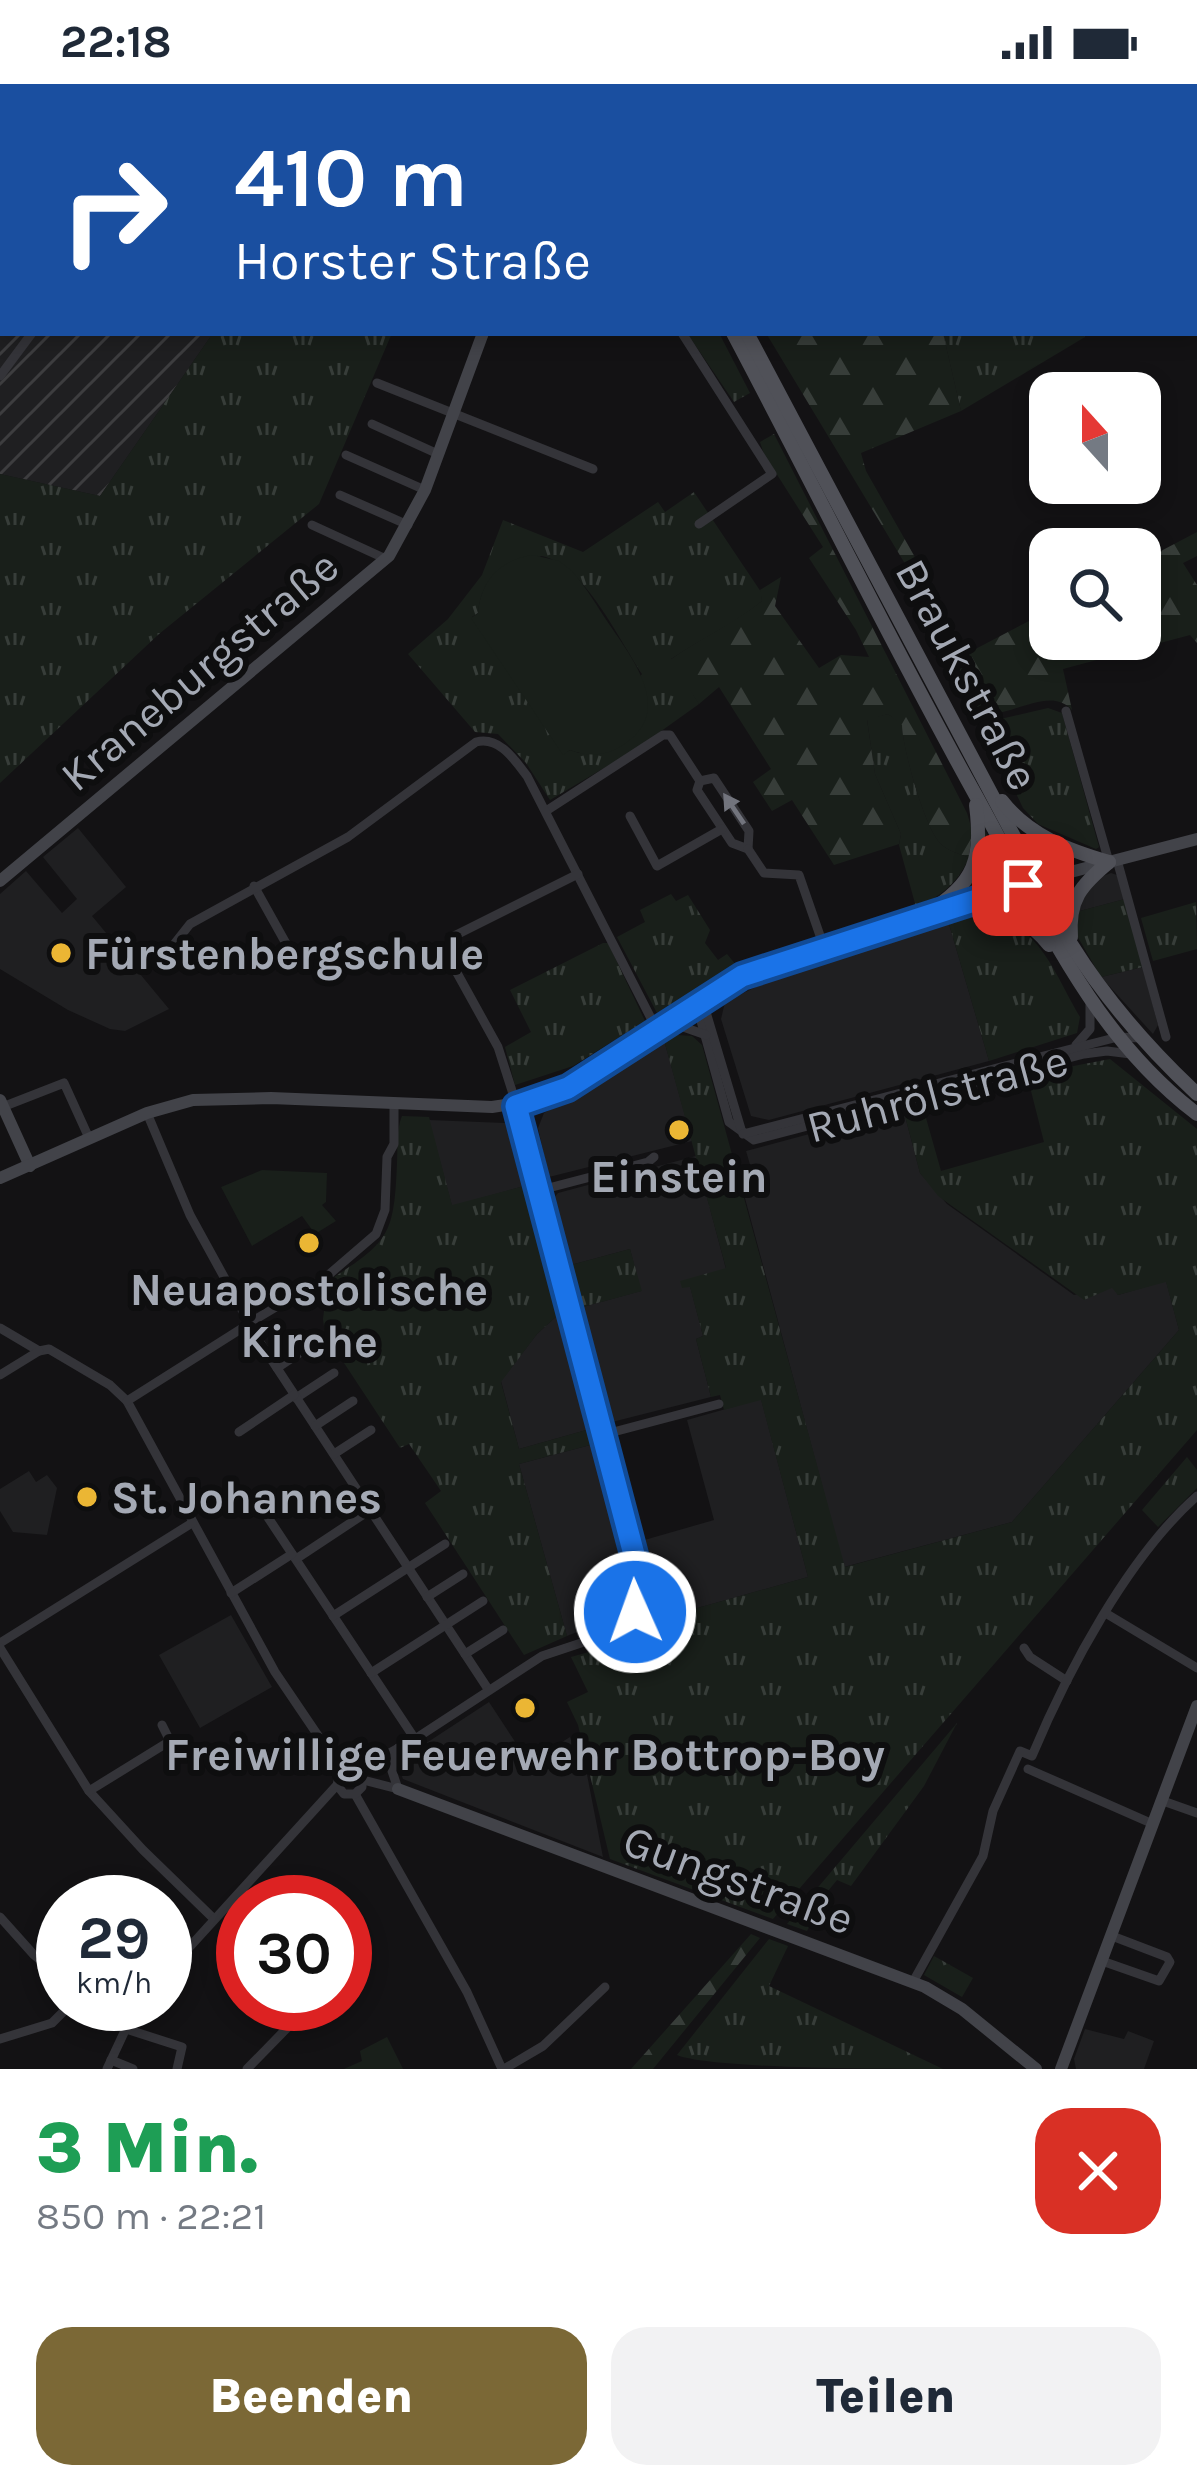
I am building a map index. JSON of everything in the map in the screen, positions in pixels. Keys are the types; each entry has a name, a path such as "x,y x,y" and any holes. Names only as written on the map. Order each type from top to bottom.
{"main road":[{"name":"Braukstraße","path":"736,336 975,794 1029,883 1093,980 1141,1038 1197,1094"},
{"name":"Braukstraße","path":"749,336 980,774 1064,962 1118,1037 1197,1114"},
{"path":"980,774 1011,813 1036,833 1066,849 1113,861"},
{"path":"916,920 948,899 970,875 981,842 975,794"},
{"path":"1071,944 1069,915 1076,892 1113,861"},
{"path":"956,907 1010,913 1027,922 1064,962"}],"street":[{"path":"0,376 30,336"},
{"name":"Kraneburgstraße","path":"0,881 386,559 424,490 482,336"},
{"path":"684,336 772,474 699,524"},
{"path":"377,383 593,469"},
{"path":"372,424 438,454"},
{"path":"346,455 424,490"},
{"name":"Kraneburgstraße","path":"340,495 408,525"},
{"name":"Kraneburgstraße","path":"312,525 386,559"},
{"path":"1066,711 1166,1037"},
{"path":"546,811 663,735 670,734 700,781"},
{"path":"175,943 190,924 348,837 476,742 486,740 498,744 514,760 546,811 663,1026 706,1035"},
{"path":"700,781 714,778 748,831 748,850"},
{"path":"700,781 697,790 732,844 748,850 764,873 799,875 825,950"},
{"path":"631,817 657,866 722,829"},
{"path":"0,1178 147,1113 217,1097 516,1106 568,1088 742,976 1029,883 1197,839"},
{"path":"578,874 454,935 447,945 449,959 498,1047 516,1106 641,1581 635,1612 616,1631 542,1656 488,1689 360,1776 355,1794 466,1992 503,2069 543,2046 604,1988"},
{"path":"254,886 288,947"},
{"name":"Ruhrölstraße","path":"702,999 706,1035 729,1122 754,1141 1084,1054 1134,1055"},
{"name":"Ruhrölstraße","path":"702,999 743,1134"},
{"path":"1071,1048 1090,1029 1090,1001"},
{"path":"1071,1048 1118,1037 1141,1038"},
{"name":"Ruhrölstraße","path":"743,1134 1071,1048"},
{"path":"30,1166 3,1103 64,1083 89,1138"},
{"path":"127,1401 326,1277 376,1234 385,1210 394,1105"},
{"path":"147,1113 190,1215 252,1329 488,1689"},
{"path":"537,1191 648,1162 654,1156"},
{"path":"0,1328 39,1351"},
{"path":"277,1368 314,1344"},
{"path":"0,1375 49,1349 110,1385 127,1401 281,1682 342,1771 337,1785 192,1944"},
{"path":"238,1432 334,1373"},
{"path":"315,1426 353,1401"},
{"path":"602,1436 719,1404"},
{"path":"334,1454 371,1430"},
{"path":"1028,1769 1067,1681 1143,1554 1197,1496"},
{"path":"231,1593 370,1510"},
{"path":"268,1516 415,1739"},
{"path":"192,1523 0,1646 89,1791 214,1919"},
{"path":"333,1616 445,1544"},
{"path":"427,1597 463,1574"},
{"path":"371,1673 483,1601"},
{"path":"1107,1614 1197,1668"},
{"path":"465,1654 502,1630"},
{"path":"1024,1648 1067,1681"},
{"path":"1061,2069 1197,1706"},
{"path":"89,1791 170,1741 162,1725"},
{"path":"398,1789 392,1771 399,1747"},
{"path":"913,1982 983,1856 993,1811 1020,1750 1032,1756"},
{"path":"1014,1764 1153,1824"},
{"name":"Gungstraße","path":"342,1771 913,1982 962,2009 1036,2069"},
{"path":"337,1785 344,1794 355,1794"},
{"path":"1163,1801 1197,1813"},
{"path":"0,1917 36,1956"},
{"path":"1102,1961 1163,1979 1168,1957 1112,1936"},
{"path":"0,2039 36,2028"},
{"path":"125,2031 109,2064 133,2069"},
{"path":"140,2031 182,2047 178,2069"},
{"path":"247,2069 284,2031"}],"shaded area":[{"path":"0,336 211,336 100,496 0,474"},
{"name":"Fürstenbergschule","path":"78,828 126,887 92,916 169,1009 125,1031 68,1010 0,969 0,894 26,871 62,913 77,899 43,857"},
{"path":"1111,873 1117,875 1125,899 1076,912 1079,895"},
{"path":"949,924 989,1061 769,1120 751,1116 721,1019 725,1002 766,982"},
{"path":"1143,967 1158,1025 1153,1034 1101,977"},
{"path":"664,1040 692,1141 549,1177 538,1128 544,1113"},
{"path":"905,1116 920,1173 947,1204 1074,1295 1113,1287 1118,1295 1166,1281 1179,1330 1012,1522 844,1567 738,1172 751,1168 746,1151 865,1119 870,1125"},
{"path":"429,1120 505,1123 524,1186 452,1206"},
{"path":"696,1156 726,1269 690,1286 703,1336 696,1339 711,1397 612,1422 579,1308 641,1291 630,1249 567,1266 551,1201 558,1193"},
{"path":"559,1314 590,1429 519,1449 501,1381"},
{"path":"761,1399 808,1577 662,1618 641,1541 714,1520 687,1420"},
{"path":"594,1444 628,1571 628,1594 619,1613 567,1636 519,1464"},
{"path":"29,1471 36,1482 47,1475 57,1488 47,1535 13,1532 0,1511 0,1489"},
{"path":"231,1615 272,1687 200,1728 159,1655"},
{"path":"489,1702 529,1763 570,1737 578,1761 584,1759 603,1857 403,1779 399,1769 405,1757"},
{"path":"1085,2029 1124,2039 1128,2031 1154,2041 1144,2069 1076,2069 1074,2059"}],"green space":[{"path":"211,336 391,336 319,504 159,634 0,783 0,474 100,496"},
{"path":"689,336 721,336 750,393 734,402"},
{"path":"768,336 944,336 961,411 861,453 866,471 941,603 964,655 1029,621 1029,660 1097,660 1063,669 1072,710 1052,700 979,713 913,577"},
{"path":"944,336 1084,336 1085,337 961,411"},
{"path":"774,434 967,813 972,830 969,858 935,837 916,788 902,725 888,714 867,720 875,774 901,834 899,844 834,865 792,800 772,811 753,782 771,769 719,687 699,704 670,660 762,601 760,590 781,577 775,606 819,668 841,655 869,657 809,558 823,547 764,454 760,442"},
{"path":"694,492 761,592 762,601 671,659 699,704 636,749 550,800 526,763 498,734 475,732 408,654 448,619 482,575 503,520 583,552 658,502 665,512","holes":["542,556 558,562 599,605 642,674 579,753 563,754 472,617 498,572"]},
{"path":"1197,532 1197,556 1183,563 1197,585 1197,643 1190,635 1161,643 1161,551"},
{"path":"533,555 559,561 572,571 638,669 648,701 646,717 638,732 610,751 570,750 563,755 471,618 478,613 483,591 494,574"},
{"path":"1048,708 1062,713 1096,849 1038,824 1023,808 983,723"},
{"path":"888,714 902,724 916,788 935,837 969,858 948,888 916,907 899,845 901,834 875,774 867,719"},
{"path":"985,831 1010,880 961,897 983,857"},
{"path":"671,894 676,901 688,895 710,930 705,943 718,960 727,954 736,965 657,1013 617,937 645,922 640,910"},
{"path":"1125,899 1143,967 1101,977 1076,934 1076,912"},
{"path":"1196,902 1197,949 1153,961 1141,918"},
{"path":"975,916 1014,925 1041,949 1080,1017 1077,1033 989,1061 949,924"},
{"path":"608,943 645,1021 573,1066 515,1085 505,1047 531,1032 510,990"},
{"path":"692,1036 702,1045 845,1567 1012,1522 1179,1330 1166,1282 1118,1295 1112,1288 1084,1300 938,1196 920,1173 905,1116 924,1111 941,1171 1044,1142 1027,1075 1110,1059 1197,1129 1197,1430 773,1919 610,1859 578,1725 567,1702 588,1692 571,1657 664,1631 662,1618 808,1577 761,1400 724,1410 720,1395 711,1397 696,1339 703,1336 690,1287 682,1288 680,1281 726,1268 664,1040"},
{"path":"402,1116 429,1117 452,1205 524,1186 559,1314 537,1334 501,1382 519,1449 590,1429 594,1444 519,1464 567,1636 524,1655 425,1503 441,1491 409,1444 400,1448 325,1334 328,1281 376,1246 390,1222"},
{"path":"262,1170 327,1173 322,1205 336,1221 315,1234 302,1216 252,1246 221,1187"},
{"path":"630,1249 642,1291 579,1308 567,1266"},
{"path":"1187,1457 1197,1470 1197,1488 1158,1527 1142,1510"},
{"path":"957,1723 924,1786 851,1886 837,1880 814,1908 818,1910 807,1931 787,1924"},
{"path":"751,1934 760,1938 653,2069 631,2069"},
{"path":"769,1939 788,1946 769,1986 943,2069 763,2066 677,2055"},
{"path":"934,1956 973,1978 962,1997 924,1975"},
{"path":"387,2037 403,2069 344,2069 362,2061 360,2051"}],"place":[{"name":"Fürstenbergschule","path":"61,953"},
{"name":"Einstein","path":"679,1130"},
{"name":"Neuapostolische Kirche","path":"309,1243"},
{"name":"St. Johannes","path":"87,1497"},
{"name":"Freiwillige Feuerwehr Bottrop-Boy","path":"525,1708"}],"route":[{"path":"635,1612 641,1581 516,1106 568,1088 742,976 1023,885"}]}
